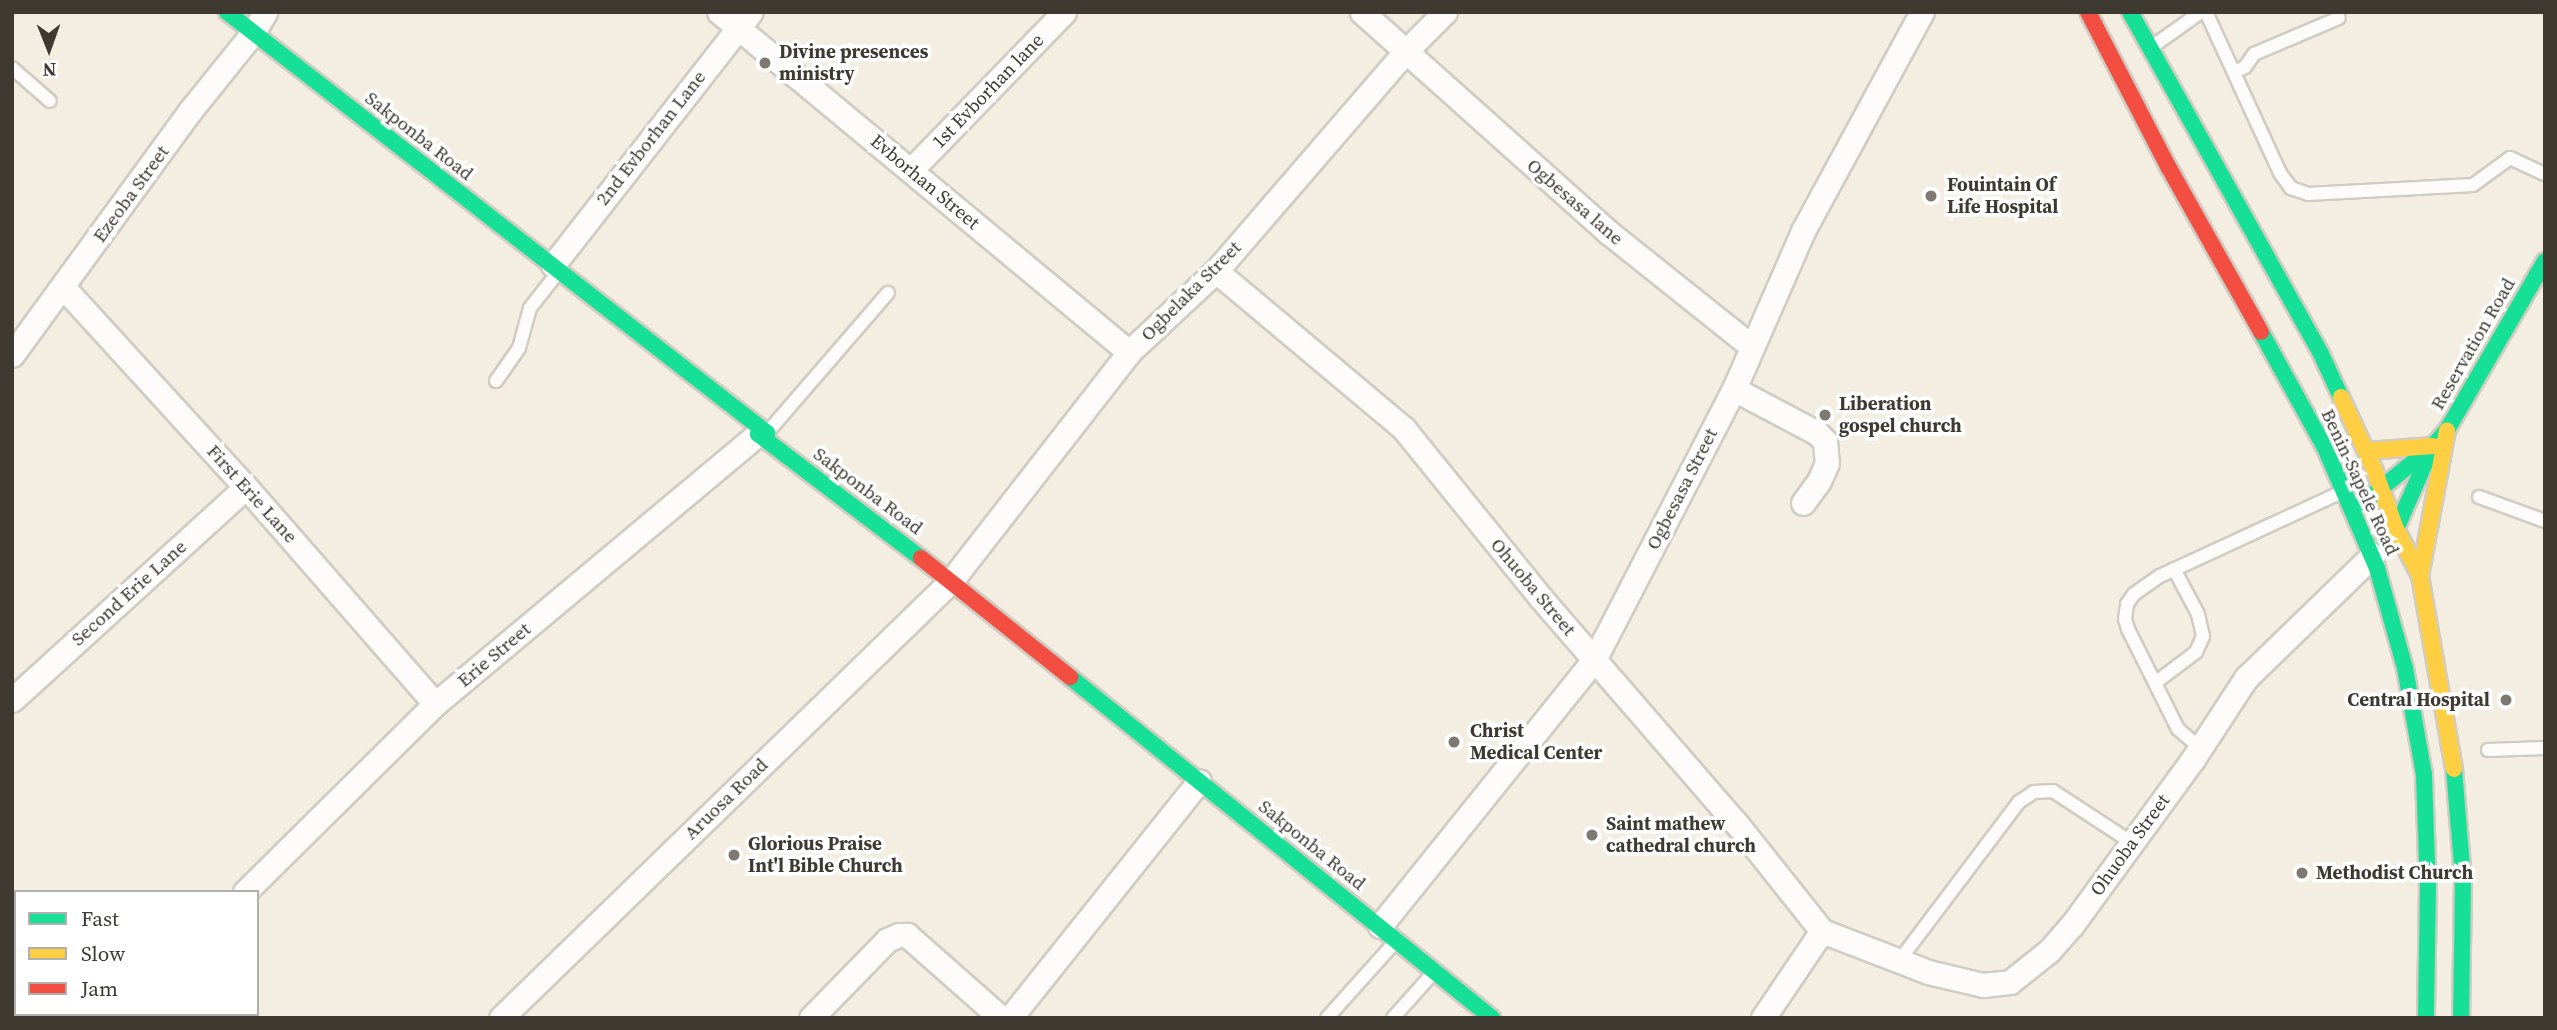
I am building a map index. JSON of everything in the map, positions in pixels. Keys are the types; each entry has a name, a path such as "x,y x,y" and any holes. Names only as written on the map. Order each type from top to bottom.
{"main road":[{"name":"Sakponba Road","path":"227,12 951,580 1492,1018"},
{"name":"Benin-Sapele Road","path":"2088,12 2169,169 2325,449 2351,513 2373,555 2405,668 2424,775 2428,887 2426,1018"},
{"name":"Benin-Sapele Road","path":"2130,12 2321,354 2367,452 2396,529 2420,576 2453,752 2463,879 2461,1018"},
{"name":"Reservation Road","path":"2351,513 2433,446 2447,430 2538,289 2545,261"},
{"path":"2420,576 2447,430"},
{"path":"2367,452 2433,446"},
{"name":"Reservation Road","path":"2373,555 2396,529 2433,446"}],"street":[{"name":"Ezeoba Street","path":"12,355 64,288 190,111 253,34 265,12"},
{"name":"1st Evborhan lane","path":"911,170 1065,12"},
{"name":"Ogbesasa lane","path":"1362,12 1608,232 1751,346"},
{"name":"Ogbelaka Street","path":"951,580 1129,352 1216,271 1406,51 1445,12"},
{"name":"Ogbesasa Street","path":"1388,933 1594,660 1734,389 1803,231 1922,12"},
{"name":"Evborhan Street","path":"736,17 911,170 1129,352"},
{"name":"2nd Evborhan Lane","path":"556,268 736,17"},
{"name":"Ohuoba Street","path":"1216,271 1404,429 1594,660 1736,823 1822,931 1928,972 1983,985 2010,982 2049,951 2072,925 2200,748 2246,678 2373,555"},
{"name":"First Erie Lane","path":"64,288 246,487 435,704"},
{"path":"1734,389 1817,433 1825,441 1827,463 1819,481 1803,503"},
{"name":"Erie Street","path":"248,890 435,704 762,434"},
{"name":"Second Erie Lane","path":"12,700 246,487"},
{"name":"Aruosa Road","path":"501,1018 951,580"},
{"path":"1010,1018 1199,780"},
{"path":"1763,1018 1822,931"},
{"path":"811,1018 887,940 899,935 907,935 1002,1018"}],"lane":[{"path":"2150,48 2199,13 2235,72 2280,173 2291,188 2308,194 2473,185 2510,158 2545,174"},
{"path":"2235,72 2245,67 2254,54 2339,18"},
{"path":"12,68 50,101"},
{"path":"496,381 519,348 530,308 556,268"},
{"path":"762,434 888,293"},
{"path":"2200,748 2178,729 2128,629 2125,612 2134,594 2174,569 2342,492"},
{"path":"2479,498 2545,521"},
{"path":"2155,684 2196,652 2203,636 2198,614 2174,569"},
{"path":"2488,750 2545,748"},
{"path":"1899,961 2019,802 2034,792 2053,791 2132,842"},
{"path":"1327,1018 1388,933"},
{"path":"1393,1018 1434,972"}],"traffic: fast":[{"path":"227,12 767,433 758,434 921,558"},
{"path":"2130,12 2321,354 2341,397"},
{"path":"2363,503 2433,446 2447,430 2545,261"},
{"path":"2261,332 2325,448 2377,568 2405,668 2424,775 2428,887 2426,1018"},
{"path":"2385,541 2396,529 2431,450"},
{"path":"1070,677 1492,1018"},
{"path":"2454,769 2463,879 2461,1018"}],"traffic: slow":[{"path":"2341,397 2374,469 2396,529 2420,576 2454,769"},
{"path":"2420,576 2447,430"},
{"path":"2367,451 2433,446"}],"traffic: jam":[{"path":"2088,12 2169,168 2261,332"},
{"path":"921,558 1070,677"}],"place":[{"name":"Divine presences ministry","path":"765,63"},
{"name":"Fouintain Of Life Hospital","path":"1931,196"},
{"name":"Liberation gospel church","path":"1825,415"},
{"name":"Central Hospital","path":"2506,700"},
{"name":"Christ Medical Center","path":"1454,742"},
{"name":"Saint mathew cathedral church","path":"1592,835"},
{"name":"Glorious Praise Int'l Bible Church","path":"734,855"},
{"name":"Methodist Church","path":"2302,873"}]}
